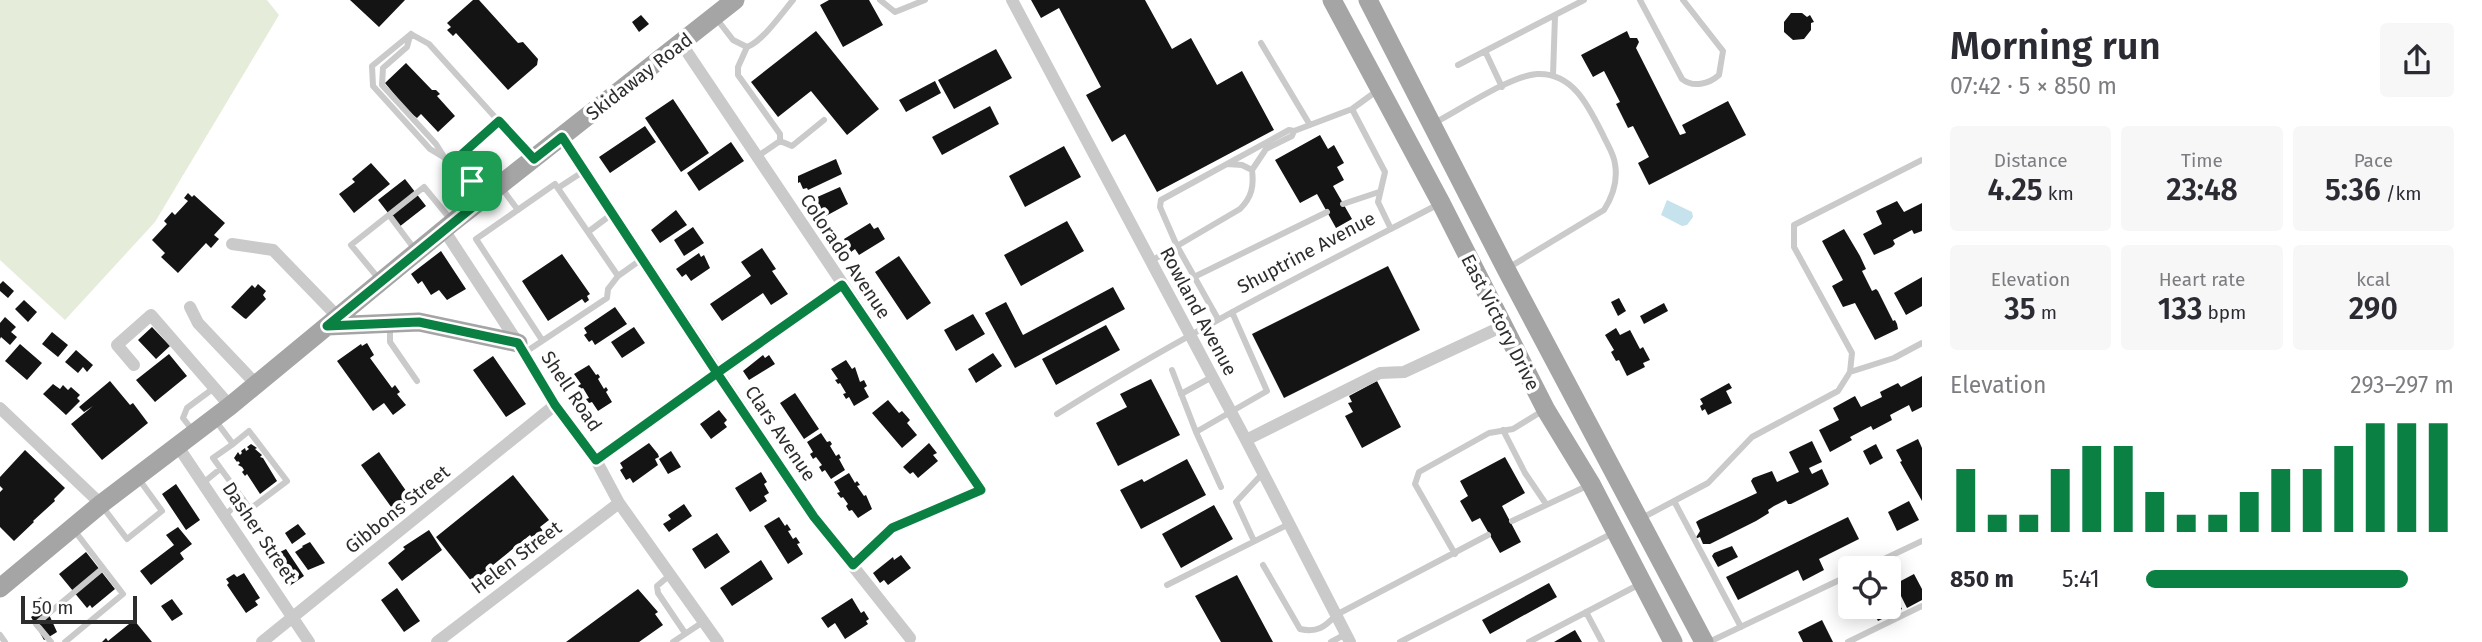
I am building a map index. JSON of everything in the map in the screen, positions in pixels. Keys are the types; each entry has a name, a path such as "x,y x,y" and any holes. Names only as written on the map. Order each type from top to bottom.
{"main road":[{"name":"East Victory Drive","path":"1332,0 1441,203 1546,410 1591,484 1672,642"},
{"name":"East Victory Drive","path":"1368,0 1506,269 1706,642"},
{"name":"Skidaway Road","path":"0,588 101,504 214,419 449,226 731,1"},
{"path":"332,321 419,322 521,348"},
{"path":"1616,531 1640,518"}],"street":[{"name":"Rowland Avenue","path":"1012,0 1348,638"},
{"name":"Colorado Avenue","path":"681,43 981,490 892,528 853,565"},
{"name":"Clars Avenue","path":"562,137 814,517 910,638"},
{"name":"Shell Road","path":"449,226 555,405 596,460 619,503 718,642"},
{"path":"232,244 273,250 332,321"},
{"path":"596,460 842,285"},
{"path":"190,307 198,323 256,384"},
{"path":"134,365 117,345 151,315 230,406"},
{"path":"1246,440 1380,373 1404,372 1503,326"},
{"name":"Gibbons Street","path":"262,642 555,405"},
{"path":"0,408 101,504"},
{"name":"Dasher Street","path":"177,445 309,642"},
{"name":"Helen Street","path":"437,642 619,503"}],"lane":[{"path":"714,16 733,40 747,47 761,37 793,0"},
{"path":"880,0 895,12 925,0"},
{"path":"1458,65 1584,0"},
{"path":"1640,0 1682,79 1691,84 1707,83 1719,75 1724,51 1683,0"},
{"path":"1553,75 1555,16"},
{"path":"411,34 429,44 534,159"},
{"path":"411,34 372,66 373,86 430,149 468,172 480,201"},
{"path":"411,34 407,47 383,68 382,85 436,144 444,157"},
{"path":"1261,43 1310,125"},
{"path":"747,47 738,67 738,75 780,134 780,141"},
{"path":"1485,51 1502,87"},
{"path":"1432,124 1523,76 1553,75 1578,92 1587,103 1612,152 1615,164 1612,198 1604,210 1593,218 1506,269"},
{"path":"1218,319 1177,246 1159,203 1289,130 1294,131 1352,109 1380,89"},
{"path":"1352,109 1385,172 1378,202 1391,229"},
{"path":"780,141 792,146 824,120"},
{"path":"452,163 499,121"},
{"path":"1150,261 1248,202 1252,193 1252,170 1266,149 1292,136 1294,131"},
{"path":"756,157 780,141"},
{"path":"1640,518 1708,483 1752,437 1838,391 1850,372 1852,353 1794,247 1794,225 1922,160"},
{"path":"1225,164 1242,165 1252,170"},
{"path":"558,188 584,171"},
{"path":"542,340 476,239 555,184 618,276"},
{"path":"500,186 518,210"},
{"path":"381,282 351,245 424,187 449,226"},
{"path":"1343,204 1379,192"},
{"name":"Shuptrine Avenue","path":"1057,414 1189,334 1441,203"},
{"path":"1194,277 1327,212"},
{"path":"588,232 612,214"},
{"path":"388,215 417,252"},
{"path":"521,348 542,340 607,299 608,289 618,276 642,259"},
{"path":"1196,432 1267,391 1232,312"},
{"path":"390,323 390,342 417,381"},
{"path":"1850,372 1894,358 1922,343"},
{"path":"1172,370 1221,487"},
{"path":"1181,394 1212,377"},
{"path":"194,433 183,418 187,408 214,387"},
{"path":"1455,554 1415,484 1419,472 1489,433 1513,429 1546,410"},
{"path":"214,419 233,443"},
{"path":"1503,430 1546,505"},
{"path":"249,431 287,481 250,509 212,458 233,443 249,431"},
{"path":"203,483 220,469"},
{"path":"1254,541 1236,502 1263,474"},
{"path":"101,504 127,539 162,511 137,477"},
{"path":"1512,521 1591,484"},
{"path":"225,516 243,499"},
{"path":"1674,501 1741,626"},
{"path":"1167,585 1289,524"},
{"path":"65,642 123,594 73,529"},
{"path":"1400,642 1616,531"},
{"path":"1263,565 1300,628 1311,632 1322,628 1336,615 1488,535"},
{"path":"1890,556 1922,541"},
{"path":"51,642 36,624 103,568"},
{"path":"670,575 657,586 657,593 685,633"},
{"path":"1706,642 1838,581"},
{"path":"1530,642 1642,583"},
{"path":"1848,642 1922,606"},
{"path":"1586,612 1602,642"},
{"path":"673,642 703,621"},
{"path":"0,635 5,642"},
{"path":"1331,642 1348,638"}],"green space":[{"path":"0,0 267,0 279,15 155,222 65,320 0,260"}],"water":[{"path":"1667,200 1692,212 1693,217 1687,225 1682,226 1661,215"}],"building":[{"path":"350,0 405,0 379,27"},
{"path":"473,0 479,0 518,43 523,42 538,59 537,65 508,90 456,33 453,36 447,30 451,27 447,23"},
{"path":"829,0 869,0 883,25 843,47 820,5"},
{"path":"1031,0 1145,0 1172,49 1191,38 1217,85 1242,71 1274,130 1157,192 1125,134 1112,142 1086,95 1101,87 1059,8 1041,18"},
{"path":"1791,13 1802,13 1807,17 1810,15 1814,22 1804,39 1793,40 1784,32 1784,22"},
{"path":"641,15 649,24 639,32 632,22"},
{"path":"816,31 879,109 847,135 811,91 778,117 751,82"},
{"path":"1627,31 1630,38 1637,38 1639,42 1636,48 1680,135 1686,133 1682,125 1728,101 1746,135 1649,185 1638,163 1649,157 1633,126 1628,128 1616,104 1620,102 1604,71 1593,77 1581,55"},
{"path":"996,49 1012,78 954,109 938,80"},
{"path":"406,63 432,90 440,94 437,96 455,116 438,132 421,114 417,118 408,111 385,83"},
{"path":"935,81 941,93 906,112 899,100"},
{"path":"673,99 709,153 681,172 645,118"},
{"path":"990,106 999,124 942,155 932,137"},
{"path":"645,126 656,142 610,173 599,157"},
{"path":"1320,135 1328,149 1334,145 1344,163 1337,167 1344,180 1333,186 1352,219 1336,228 1317,194 1300,203 1275,160"},
{"path":"731,142 744,161 699,191 687,173"},
{"path":"1064,146 1081,177 1025,207 1009,176"},
{"path":"836,159 842,174 808,190 798,183 798,176"},
{"path":"371,163 390,184 354,213 339,194 355,182 352,179"},
{"path":"405,179 426,206 399,227 378,200"},
{"path":"840,187 848,204 824,217 823,214 819,216 813,203 815,198"},
{"path":"188,193 192,197 194,195 225,223 214,235 219,239 211,248 206,243 178,273 161,257 165,253 152,240 167,224 164,221 172,212 175,215 188,201 184,198"},
{"path":"1897,201 1904,212 1922,203 1922,231 1914,234 1910,231 1893,240 1895,244 1892,247 1874,255 1863,234 1882,224 1876,211"},
{"path":"676,210 687,225 660,243 651,230"},
{"path":"1067,221 1084,251 1021,286 1004,255"},
{"path":"870,223 874,229 878,227 885,239 859,255 855,249 851,252 844,239"},
{"path":"693,227 704,243 684,256 674,240"},
{"path":"1844,229 1866,269 1862,271 1872,291 1878,291 1897,324 1898,329 1875,340 1855,303 1843,307 1832,286 1843,280 1822,241"},
{"path":"762,248 776,269 772,271 788,294 771,305 763,293 722,321 710,304 751,276 741,262"},
{"path":"441,251 466,289 447,300 439,290 431,295 422,281 418,284 411,274"},
{"path":"699,253 701,257 704,255 710,268 691,281 686,274 682,277 676,269"},
{"path":"562,254 590,294 587,296 589,300 585,303 582,299 548,321 522,281"},
{"path":"899,256 931,303 907,320 875,272"},
{"path":"1388,266 1420,330 1284,398 1252,334"},
{"path":"1922,277 1922,306 1906,315 1894,293"},
{"path":"3,281 14,291 8,298 0,291"},
{"path":"258,284 266,291 263,295 266,299 246,319 231,307 252,285 255,288"},
{"path":"1113,287 1125,309 1015,368 985,313 1006,302 1023,335"},
{"path":"1619,298 1626,311 1618,316 1611,302"},
{"path":"24,300 37,312 28,322 15,309"},
{"path":"1664,303 1668,311 1644,324 1640,316"},
{"path":"615,307 627,324 595,345 592,340 589,342 584,335 587,333 584,328"},
{"path":"973,314 985,334 956,351 944,330"},
{"path":"5,317 16,327 11,332 17,337 10,345 1,337 0,339 0,323"},
{"path":"1106,325 1120,350 1056,385 1042,359"},
{"path":"152,327 170,346 156,359 138,340"},
{"path":"634,327 645,343 622,358 611,342"},
{"path":"1616,328 1620,335 1630,330 1640,349 1643,347 1650,360 1643,363 1645,367 1627,376 1619,360 1616,361 1611,352 1614,350 1605,335"},
{"path":"52,332 68,345 58,357 42,344"},
{"path":"367,343 374,355 370,358 392,388 395,385 400,392 397,394 406,405 393,415 384,403 373,411 337,361 361,344 362,346"},
{"path":"20,344 42,363 27,380 5,361"},
{"path":"76,350 93,365 87,372 83,367 78,373 65,362"},
{"path":"993,353 1002,366 976,383 968,369"},
{"path":"169,354 187,376 155,402 136,380"},
{"path":"763,355 765,358 769,355 775,364 749,380 743,371"},
{"path":"493,356 526,404 506,417 473,370"},
{"path":"846,360 852,369 855,367 860,382 864,380 867,386 864,388 869,397 854,406 849,397 846,399 843,394 846,393 835,380 838,379 831,369"},
{"path":"589,365 600,377 598,379 604,389 606,387 608,390 606,392 612,402 598,411 592,402 589,403 586,399 589,398 583,388 578,386 581,384 574,374"},
{"path":"1922,376 1922,407 1912,412 1909,405 1890,415 1892,420 1873,430 1871,426 1830,452 1819,430 1839,420 1833,408 1855,396 1861,407 1882,397 1880,392 1898,383 1901,387"},
{"path":"1151,379 1180,435 1118,466 1096,423 1127,407 1120,394"},
{"path":"110,381 130,405 133,403 148,423 102,460 71,424 93,406 84,412 79,407"},
{"path":"1377,381 1401,427 1362,448 1345,416 1353,412 1348,403 1352,402 1349,396"},
{"path":"1729,383 1732,388 1726,391 1732,403 1708,415 1705,409 1702,411 1700,406 1703,404 1700,399"},
{"path":"53,384 60,389 63,385 68,390 71,387 80,395 77,398 80,401 66,415 43,394"},
{"path":"795,393 819,429 804,439 780,403"},
{"path":"888,400 899,413 902,411 910,420 907,423 917,435 902,448 872,413"},
{"path":"719,410 727,420 724,423 727,427 711,439 700,424"},
{"path":"821,433 827,442 832,444 830,446 836,456 839,454 845,470 831,479 825,470 822,472 819,467 822,465 816,457 813,459 810,454 813,452 807,442"},
{"path":"1918,439 1922,448 1922,501 1896,450"},
{"path":"1812,441 1822,462 1809,468 1812,474 1822,469 1829,484 1827,486 1791,504 1786,500 1768,510 1769,513 1756,521 1710,544 1703,544 1700,537 1695,539 1700,531 1696,522 1757,493 1751,481 1753,478 1772,471 1777,482 1799,472 1789,452"},
{"path":"649,443 658,454 659,457 655,459 658,465 633,483 630,478 626,480 620,470 623,468 620,463"},
{"path":"929,443 937,453 933,455 938,461 918,478 903,467"},
{"path":"251,444 262,455 260,457 277,481 260,494 234,458 238,452 240,455 245,448 246,451 249,449 247,447"},
{"path":"1876,444 1883,458 1870,465 1863,451"},
{"path":"25,450 65,488 14,541 0,527 0,492 3,489 0,486 0,477"},
{"path":"671,451 681,467 668,474 659,459"},
{"path":"379,452 411,498 394,511 361,465"},
{"path":"1505,457 1525,493 1502,506 1521,542 1500,553 1480,518 1472,522 1460,501 1468,496 1460,481"},
{"path":"1187,459 1206,495 1141,529 1120,490 1142,479 1144,482"},
{"path":"761,472 767,482 764,484 769,493 764,496 767,501 750,512 735,488"},
{"path":"849,473 855,483 857,481 860,485 857,486 864,496 866,495 872,509 858,518 852,510 849,511 846,506 848,504 837,493 840,492 834,482"},
{"path":"513,475 549,520 540,527 547,536 537,544 530,535 472,582 436,537"},
{"path":"176,484 200,520 186,530 162,494"},
{"path":"1909,501 1919,520 1897,531 1888,512"},
{"path":"684,504 692,516 669,532 663,524 671,519 668,515"},
{"path":"1214,505 1233,539 1181,568 1162,534"},
{"path":"779,517 791,530 788,531 793,539 796,537 800,543 797,544 803,554 788,564 764,526"},
{"path":"1848,517 1859,539 1819,559 1824,570 1803,581 1798,570 1738,600 1726,577"},
{"path":"298,524 306,534 292,544 285,533"},
{"path":"178,527 192,544 180,553 184,559 151,585 140,571 174,545 166,535"},
{"path":"429,530 442,550 402,581 388,563 405,549 403,547"},
{"path":"717,533 730,552 705,569 692,549"},
{"path":"310,542 325,563 308,570 295,552"},
{"path":"1732,546 1738,557 1718,567 1712,556 1714,553"},
{"path":"286,549 304,576 288,587 269,561"},
{"path":"86,552 115,589 92,608 90,605 87,608 59,574"},
{"path":"901,555 911,568 888,585 884,580 880,583 873,573 893,557 894,560"},
{"path":"761,560 773,579 732,606 720,588"},
{"path":"244,573 260,598 255,601 258,605 246,613 227,585 229,583 226,579 234,574 237,577"},
{"path":"1914,574 1922,589 1922,600 1907,608 1901,596 1901,581"},
{"path":"1237,575 1273,642 1221,642 1195,596"},
{"path":"1549,583 1557,597 1490,634 1482,620"},
{"path":"397,588 420,621 404,632 381,600"},
{"path":"638,589 658,612 655,614 663,625 639,642 566,642"},
{"path":"41,597 57,632 44,640 31,617 39,612 34,601"},
{"path":"852,598 861,613 864,611 869,619 866,621 868,624 845,639 835,623 828,628 821,618"},
{"path":"172,599 183,614 172,621 161,606"},
{"path":"134,620 152,642 102,642 106,638 108,641"},
{"path":"1822,620 1833,642 1803,642 1798,632"},
{"path":"1575,630 1582,642 1554,642"}],"route":[{"path":"472,181 468,172 452,163 499,121 534,159 562,137 717,373 842,285 981,490 892,528 853,565 814,517 717,373 596,460 555,405 518,343 419,322 327,326 480,201 472,181"}]}
